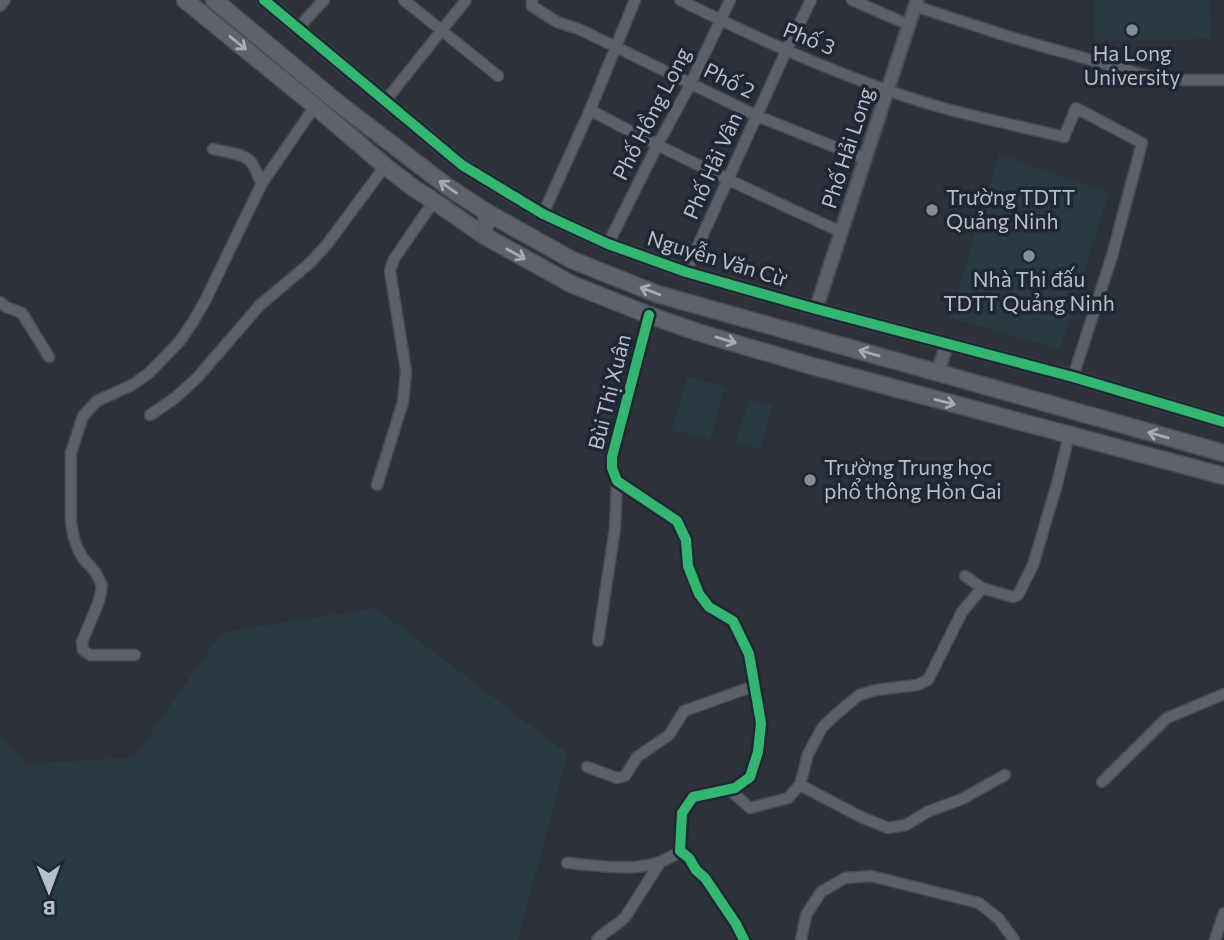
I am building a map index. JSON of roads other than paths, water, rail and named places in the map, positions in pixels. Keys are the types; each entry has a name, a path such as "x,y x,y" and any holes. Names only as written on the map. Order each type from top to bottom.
{"highway":[{"path":"483,235 488,214"}],"main road":[{"path":"185,0 415,189 483,235 571,284 649,316 812,366 1224,476"},
{"path":"214,0 338,103 448,187 488,214 572,260 657,294 1224,453"}],"street":[{"path":"0,6 5,0"},
{"name":"Nguyễn Văn Cừ","path":"264,0 462,164 543,214 608,244 686,272 1073,377 1224,422"},
{"path":"298,28 324,0"},
{"path":"404,0 498,76"},
{"path":"386,100 466,0"},
{"name":"Phố 2","path":"532,0 532,6 557,22 579,29 757,116 865,159"},
{"path":"543,214 590,110 635,0"},
{"name":"Phố 3","path":"680,0 786,51 888,90 953,111 1064,137 1076,108 1142,143 1112,256 1073,377"},
{"name":"Phố Hồng Long","path":"608,244 691,83 730,0"},
{"name":"Phố Hải Vân","path":"686,272 811,0"},
{"path":"852,0 909,25"},
{"path":"916,3 1010,37 1148,76 1184,80 1224,79"},
{"name":"Phố Hải Long","path":"816,309 916,3"},
{"path":"135,655 90,655 83,650 82,642 99,601 102,586 96,573 83,558 73,535 69,467 74,441 83,416 89,408 149,373 194,322 262,183 316,106"},
{"path":"590,110 657,146 841,232"},
{"path":"213,149 248,159 254,165 262,183"},
{"path":"150,415 175,398 197,378 260,305 311,262 385,166"},
{"path":"377,485 403,402 406,372 390,271 394,259 434,201"},
{"path":"0,302 22,313 49,357"},
{"name":"Bùi Thị Xuân","path":"649,316 612,457 612,468 617,481 677,521 686,540 688,566 699,594 709,607 733,621 749,654 761,723 758,752 750,777 730,790"},
{"path":"938,372 947,344"},
{"path":"965,576 982,588 1018,596 1033,565 1069,435"},
{"path":"598,642 615,528 617,481"},
{"path":"680,851 682,813 693,797 730,790 750,808 788,798 800,785 808,754 822,728 859,695 916,685 928,680 962,612 982,588"},
{"path":"587,767 617,778 625,776 637,757 669,735 684,711 754,686"},
{"path":"1102,782 1167,718 1224,694"},
{"path":"800,785 888,828 906,825 927,812 962,799 1006,775"},
{"path":"567,863 646,867 659,864 680,851"},
{"path":"680,851 705,878 744,940"},
{"path":"597,940 620,924 659,864"},
{"path":"801,940 806,915 821,892 845,878 871,876 979,903 999,919 1014,940"},
{"path":"1215,940 1224,913"}],"place":[{"name":"Ha Long University","path":"1132,30"},
{"name":"Trường TDTT Quảng Ninh","path":"932,210"},
{"name":"Nhà Thi đấu TDTT Quảng Ninh","path":"1029,256"},
{"name":"Trường Trung học phổ thông Hòn Gai","path":"810,480"}]}
